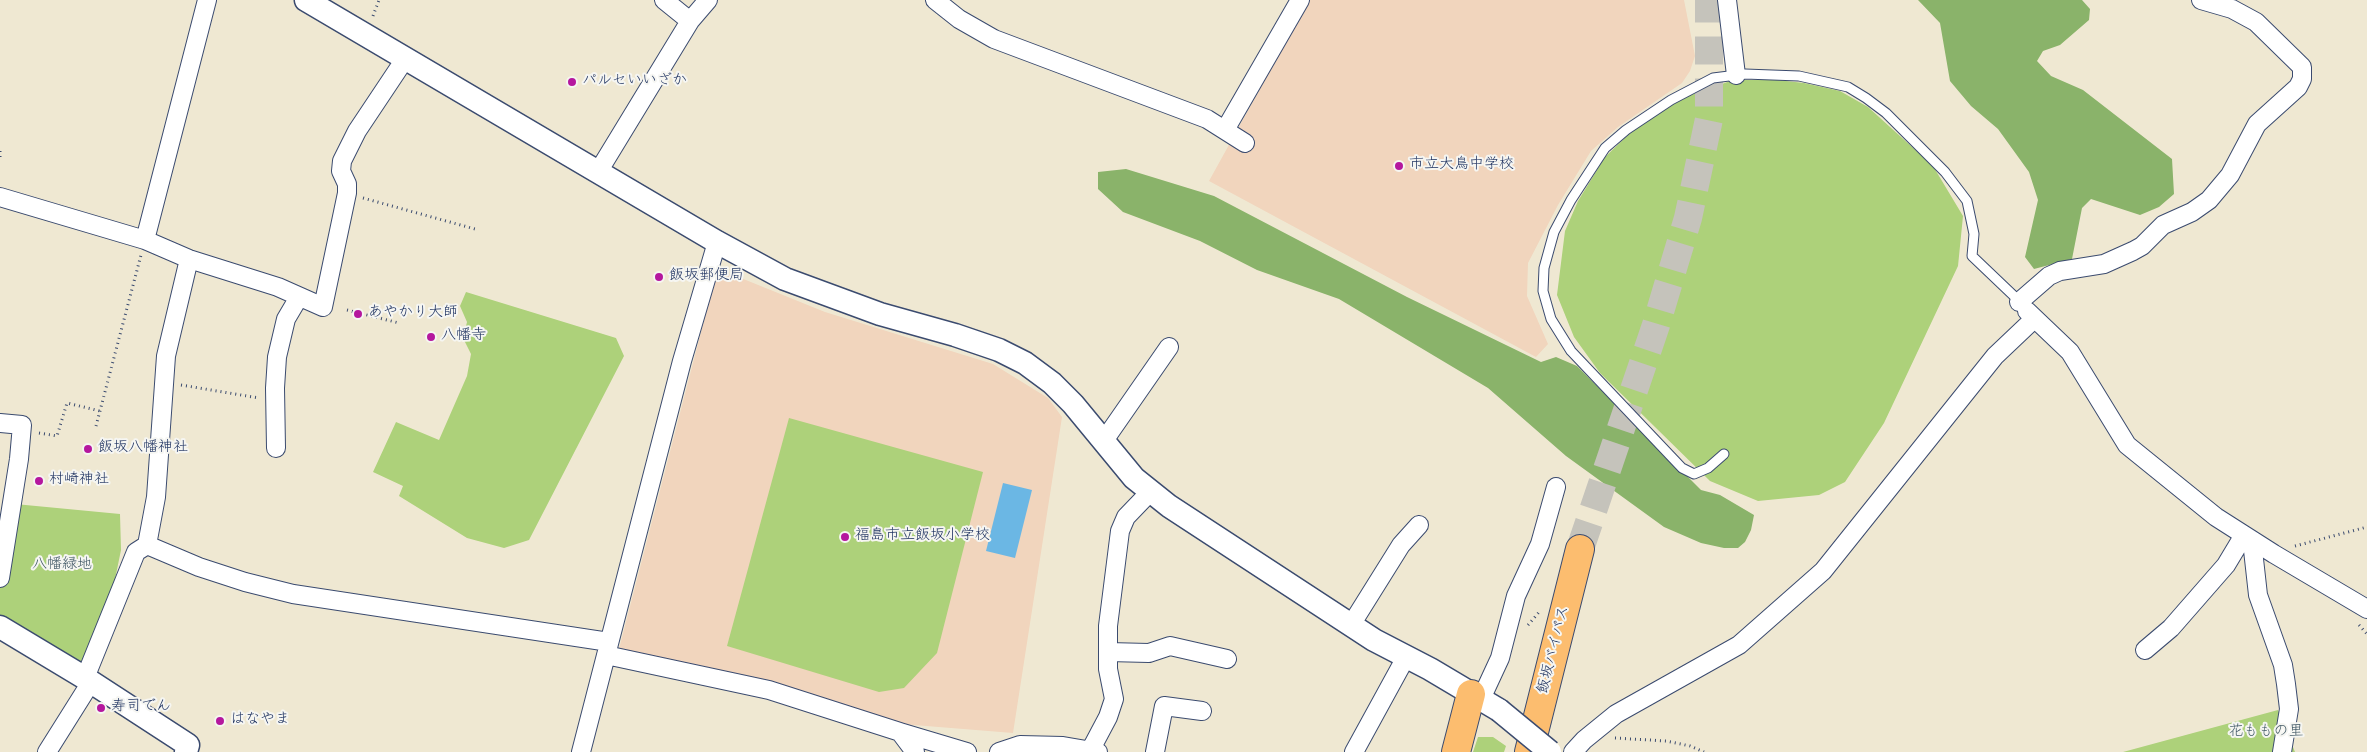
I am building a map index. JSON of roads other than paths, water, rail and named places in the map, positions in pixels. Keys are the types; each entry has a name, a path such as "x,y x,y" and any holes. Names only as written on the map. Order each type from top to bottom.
{"highway":[{"name":"飯坂バイパス","path":"1529,752 1580,549"},
{"path":"1456,752 1483,701"}],"street":[{"path":"145,240 207,0"},
{"path":"306,0 718,242 785,279 880,314 954,334 999,350 1016,359 1052,384 1073,404 1134,478 1151,491 1214,537 1351,625 1483,701 1550,752"},
{"path":"664,0 690,21"},
{"path":"598,172 690,21 708,0"},
{"path":"935,0 959,19 994,38 1207,120 1245,143"},
{"path":"1225,130 1300,0"},
{"path":"1727,0 1736,75"},
{"path":"2201,0 2232,9 2256,22 2302,66 2302,79 2298,87 2257,124 2230,174 2209,200 2192,212 2163,225 2142,246 2104,264 2060,271 2049,276 2017,299 2034,319 2070,352 2127,445 2216,517 2274,554 2367,608"},
{"path":"0,197 145,240 189,259 260,281 322,307 347,193 347,184 341,171 342,161 357,131 405,59"},
{"path":"581,752 682,361 718,242"},
{"path":"47,752 88,680 136,552 147,545 156,497 166,356 189,259"},
{"path":"276,448 277,357 286,319 299,297"},
{"path":"1573,752 1616,714 1739,645 1823,571 1995,356 2034,319"},
{"path":"1103,442 1168,347"},
{"path":"0,423 22,425 20,459 0,578"},
{"path":"1483,701 1500,658 1516,596 1540,544 1556,487"},
{"path":"999,752 1020,745 1050,749 1094,751 1114,698 1108,669 1108,626 1120,531 1126,517 1151,491"},
{"path":"1351,625 1400,546 1418,525"},
{"path":"2145,650 2171,628 2248,538"},
{"path":"2248,538 2258,595 2283,665 2289,709 2282,752"},
{"path":"147,545 208,570 294,594 607,648 769,690 967,752"},
{"path":"0,627 88,680 191,750"},
{"path":"1108,652 1149,653 1170,646 1227,659"},
{"path":"1354,752 1406,657"},
{"path":"1155,752 1164,706 1202,711"},
{"path":"900,732 915,752"}],"lane":[{"path":"1724,454 1708,468 1694,474 1682,468 1571,352 1551,319 1543,292 1544,268 1554,232 1571,200 1605,148 1626,130 1671,100 1713,78 1736,75 1798,76 1848,87 1886,113 1945,172 1967,201 1974,234 1972,256 2017,299"}],"water":[{"path":"1003,483 1032,490 1015,558 986,551"}],"tunnel":[{"path":"1580,549 1656,325 1688,218 1709,119 1709,0"}],"place":[{"name":"パルセいいざか","path":"572,82"},
{"name":"市立大鳥中学校","path":"1399,166"},
{"name":"飯坂郵便局","path":"659,277"},
{"name":"あやかり大師","path":"358,314"},
{"name":"八幡寺","path":"431,337"},
{"name":"飯坂八幡神社","path":"88,449"},
{"name":"村崎神社","path":"39,481"},
{"name":"福島市立飯坂小学校","path":"845,537"},
{"name":"寿司でん","path":"101,708"},
{"name":"はなやま","path":"220,721"}],"park label":[{"name":"八幡緑地","path":"62,566"},
{"name":"花ももの里","path":"2266,733"}]}
